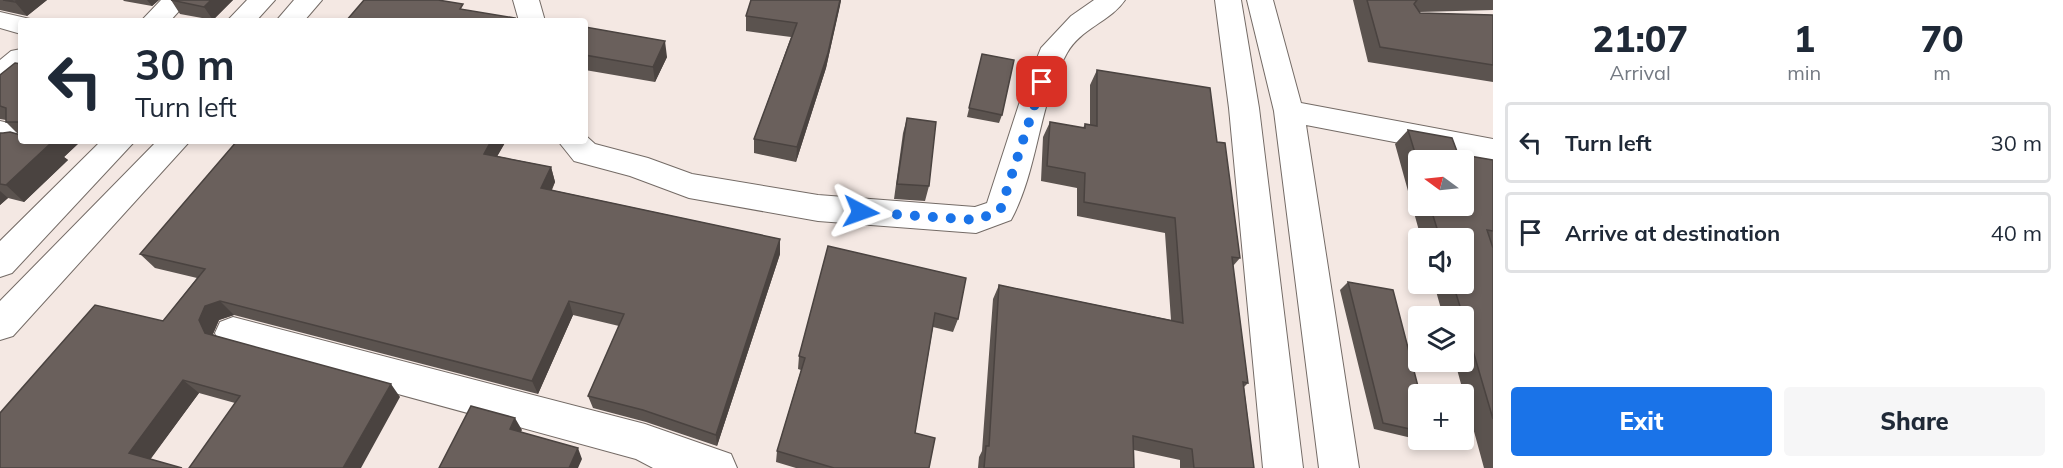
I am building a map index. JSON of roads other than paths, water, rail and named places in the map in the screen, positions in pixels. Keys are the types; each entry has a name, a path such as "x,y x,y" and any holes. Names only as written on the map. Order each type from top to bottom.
{"street":[{"path":"157,18 176,0"},
{"path":"243,18 262,0"},
{"path":"292,18 309,0"},
{"path":"526,0 531,18"},
{"path":"576,144 585,153 637,166 689,186 818,208 976,220 1000,211 1035,98 1055,48 1080,22 1112,0"},
{"path":"1228,0 1244,108 1283,468"},
{"path":"1260,0 1289,111 1339,468"},
{"path":"0,20 18,24"},
{"path":"0,75 18,60"},
{"path":"1289,111 1493,150"},
{"path":"0,132 18,136"},
{"path":"1,261 117,144"},
{"path":"0,325 172,144"},
{"path":"233,333 645,443 674,461 717,468"}]}
